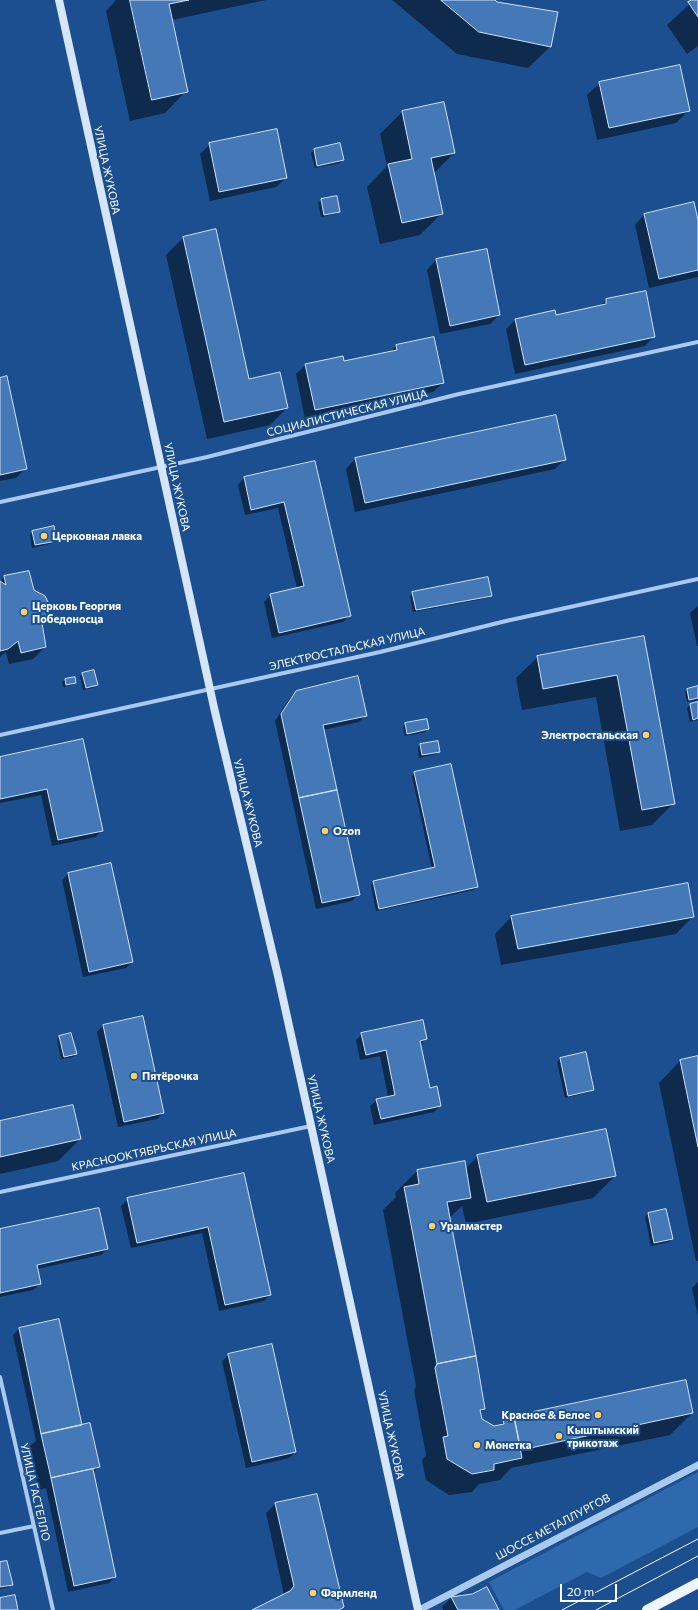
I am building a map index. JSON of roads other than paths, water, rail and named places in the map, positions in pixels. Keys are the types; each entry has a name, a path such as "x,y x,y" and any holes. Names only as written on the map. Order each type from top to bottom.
{"main road":[{"name":"УЛИЦА ЖУКОВА","path":"59,0 210,689 278,976 419,1610"},
{"path":"646,1610 698,1583"}],"street":[{"name":"СОЦИАЛИСТИЧЕСКАЯ УЛИЦА","path":"0,502 161,467 459,394 698,342"},
{"name":"ЭЛЕКТРОСТАЛЬСКАЯ УЛИЦА","path":"0,735 380,652 506,621 698,579"},
{"name":"КРАСНООКТЯБРЬСКАЯ УЛИЦА","path":"0,1192 311,1126"},
{"name":"УЛИЦА ГАСТЕЛЛО","path":"0,1377 53,1610"},
{"name":"ШОССЕ МЕТАЛЛУРГОВ","path":"419,1610 698,1465"},
{"path":"0,1533 34,1526"}],"tram line":[{"path":"562,1610 698,1539"},
{"path":"596,1610 698,1556"}],"place":[{"name":"Церковная лавка","path":"44,536"},
{"name":"Церковь Георгия Победоносца","path":"24,612"},
{"name":"Электростальская","path":"646,735"},
{"name":"Ozon","path":"325,831"},
{"name":"Пятёрочка","path":"134,1076"},
{"name":"Уралмастер","path":"432,1226"},
{"name":"Красное & Белое","path":"598,1415"},
{"name":"Кыштымский трикотаж","path":"559,1436"},
{"name":"Монетка","path":"477,1445"},
{"name":"Фармленд","path":"313,1593"}]}
